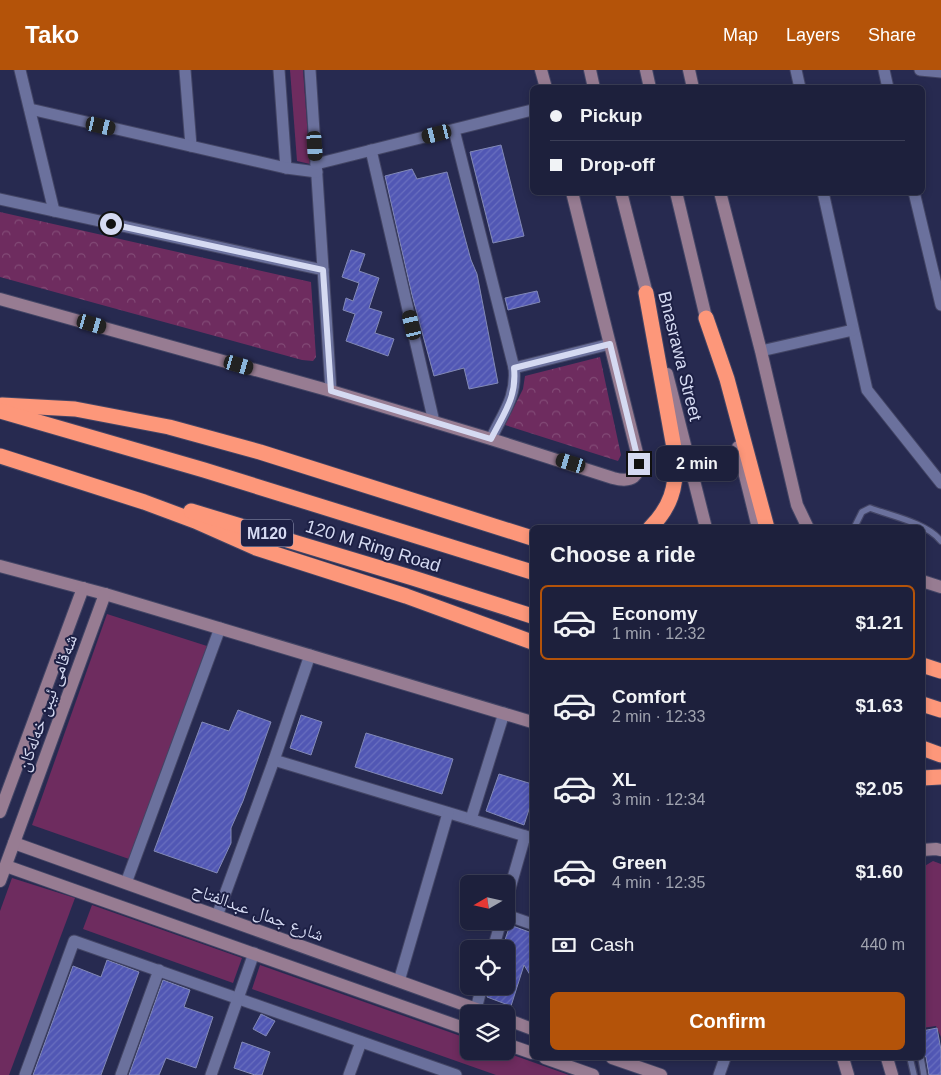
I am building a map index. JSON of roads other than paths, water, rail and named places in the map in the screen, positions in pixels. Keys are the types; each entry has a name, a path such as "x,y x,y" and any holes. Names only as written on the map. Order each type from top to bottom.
{"highway":[{"path":"646,293 676,459 676,478 671,499 653,525"},
{"path":"706,318 727,379 766,525"},
{"path":"0,405 75,410 169,427 260,452 530,537"},
{"name":"120 M Ring Road","path":"0,411 204,470 530,571"},
{"path":"0,456 144,502 195,521 256,548 406,596 530,641"},
{"name":"120 M Ring Road","path":"0,456 266,532 530,615"},
{"path":"925,666 941,671"},
{"path":"925,705 941,710"},
{"path":"925,749 941,754"},
{"path":"925,778 941,776"}],"main road":[{"path":"541,70 545,85"},
{"path":"590,70 593,85"},
{"path":"646,70 649,85"},
{"path":"689,70 692,85"},
{"path":"0,299 331,391 613,478 626,480 635,476 638,471 638,457 573,195"},
{"name":"Bnasrawa Street","path":"622,195 705,525"},
{"name":"Bnasrawa Street","path":"677,195 757,525"},
{"path":"721,195 761,351 797,506 806,525"},
{"path":"0,566 105,594 530,721"},
{"path":"925,582 941,587"},
{"name":"شەقامی ئیبن خەلەکان","path":"0,812 83,588"},
{"name":"شەقامی ئیبن خەلەکان","path":"0,881 105,594"},
{"name":"شارع جمال عبدالفتاح","path":"14,843 468,1005"},
{"path":"925,850 941,850"},
{"path":"6,866 460,1027"},
{"path":"434,1018 442,996"},
{"path":"515,1023 530,1028"},
{"path":"515,1047 530,1052"},
{"path":"551,1060 594,1075"},
{"path":"844,1060 848,1075"},
{"path":"888,1060 892,1075"},
{"path":"630,1061 661,1075"}],"street":[{"path":"20,70 54,211"},
{"path":"185,70 191,146"},
{"path":"280,70 286,168"},
{"path":"312,70 316,168 331,391"},
{"path":"796,70 799,85"},
{"path":"884,70 887,85"},
{"path":"920,70 941,72"},
{"path":"30,109 286,168 316,168 371,150 530,111"},
{"path":"454,130 514,368 513,394 491,439"},
{"path":"371,150 434,422"},
{"path":"824,195 866,390 941,483"},
{"path":"915,195 941,305"},
{"path":"0,199 323,270"},
{"path":"761,351 853,330"},
{"path":"514,368 610,344"},
{"path":"126,883 220,628"},
{"path":"217,916 310,655"},
{"path":"471,819 504,713"},
{"path":"274,760 529,837 515,877"},
{"path":"398,981 448,813"},
{"path":"515,918 530,923"},
{"path":"25,1075 74,941 456,1075"},
{"path":"210,1075 254,953"},
{"path":"121,1075 159,970"},
{"path":"349,1075 361,1042"},
{"path":"719,1075 724,1060"}],"lane":[{"path":"856,525 862,512 870,508 917,525"},
{"path":"925,528 935,533 941,541"},
{"path":"910,1060 914,1075"},
{"path":"921,1060 924,1075"}]}
